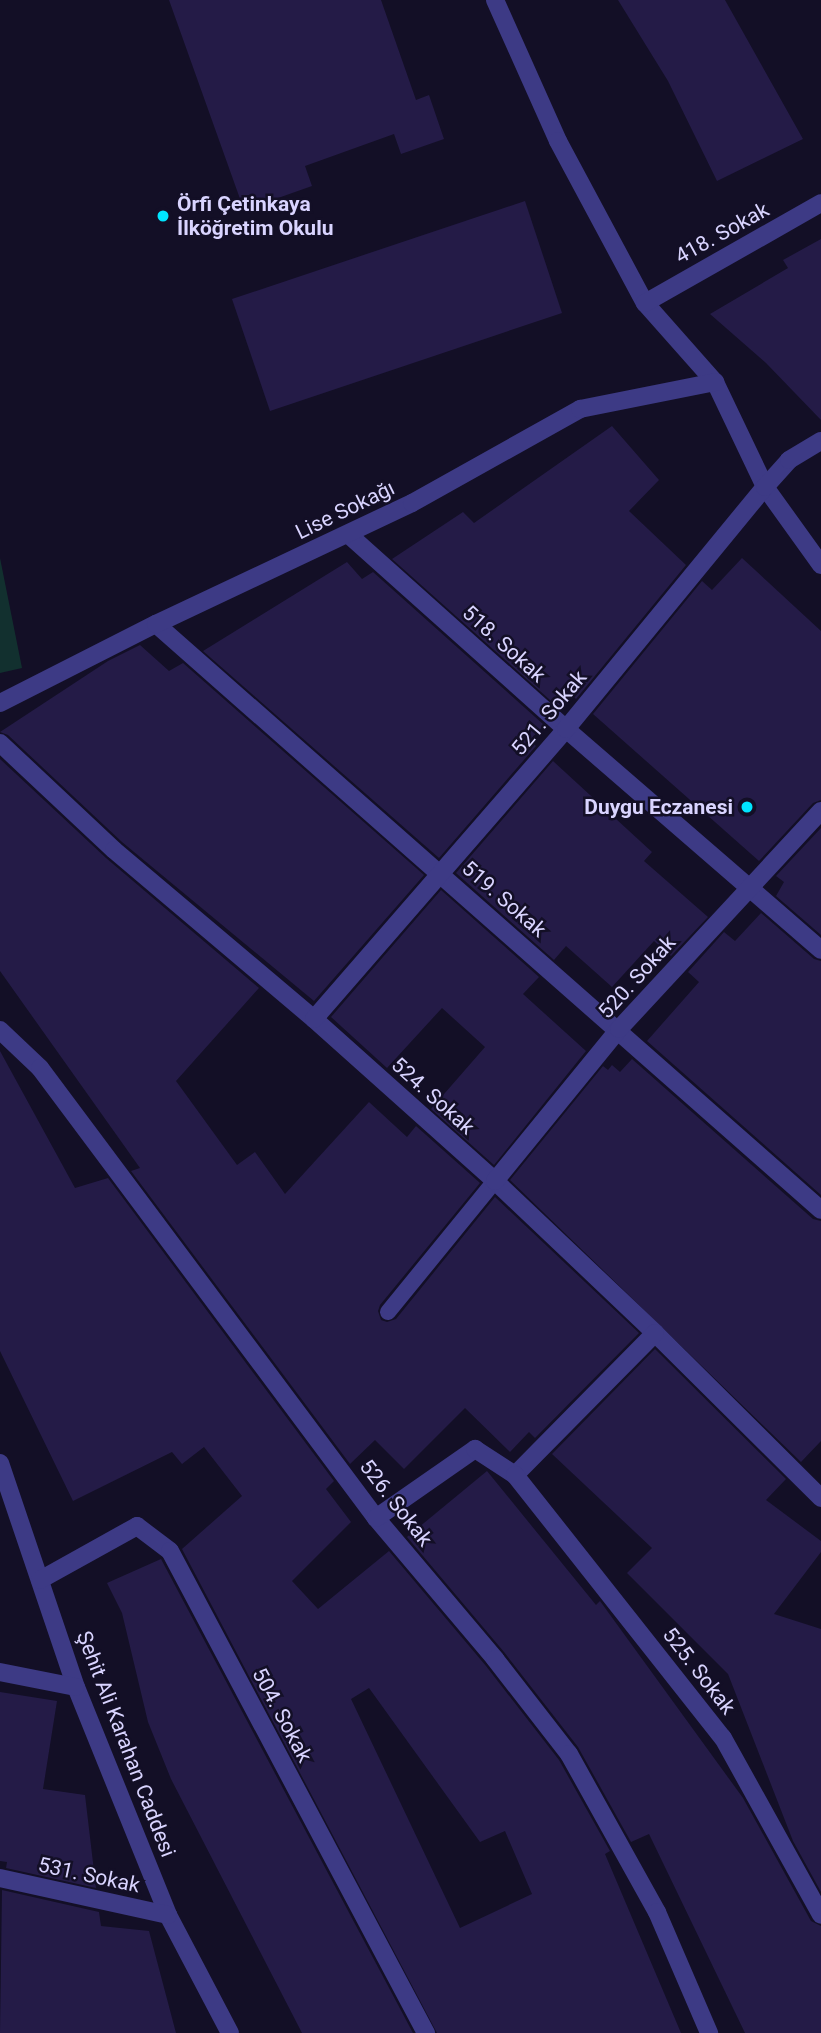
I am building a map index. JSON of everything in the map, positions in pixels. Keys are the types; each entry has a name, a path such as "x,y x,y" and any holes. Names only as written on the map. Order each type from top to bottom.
{"street":[{"path":"495,0 558,141 645,303 715,382 765,487 821,565"},
{"name":"418. Sokak","path":"645,303 821,203"},
{"name":"Lise Sokağı","path":"0,703 156,624 349,535 580,409 715,382"},
{"name":"521. Sokak","path":"314,1019 566,729 765,487 789,460 821,441"},
{"name":"518. Sokak","path":"349,535 748,890 821,950"},
{"name":"519. Sokak","path":"156,624 619,1029 821,1210"},
{"name":"524. Sokak","path":"0,743 114,850 314,1019 495,1181 655,1333 821,1498"},
{"name":"520. Sokak","path":"495,1181 619,1029 821,811"},
{"name":"526. Sokak","path":"0,1030 40,1068 376,1518 569,1754 657,1912 709,2033"},
{"path":"514,1475 655,1333"},
{"name":"525. Sokak","path":"376,1518 475,1449 514,1475 723,1738 821,1914"},
{"name":"Şehit Ali Karahan Caddesi","path":"0,1463 76,1687 168,1915 230,2033"},
{"name":"504. Sokak","path":"40,1580 136,1527 170,1551 426,2033"},
{"path":"0,1672 76,1687"},
{"name":"531. Sokak","path":"0,1878 168,1915"}],"lane":[{"path":"388,1312 495,1181"}],"green space":[{"path":"0,558 22,668 0,673"}],"building":[{"path":"169,0 381,0 416,100 429,95 444,139 401,154 394,134 305,166 312,186 244,210"},
{"path":"618,0 725,0 803,139 717,181 668,81"},
{"path":"525,201 562,313 270,411 232,299"},
{"path":"821,239 821,420 766,363 710,314 788,268 783,260"},
{"path":"612,426 659,480 629,511 686,565 576,699 571,694 559,708 392,559 463,512 474,523"},
{"path":"742,558 821,631 821,800 813,803 759,861 593,714 702,581 712,590"},
{"path":"347,562 362,579 373,572 544,725 530,740 536,746 439,858 203,651"},
{"path":"140,645 169,671 183,663 424,875 314,1001 122,842 8,735 0,732 108,661"},
{"path":"0,759 106,858 259,988 176,1081 237,1165 255,1152 285,1194 369,1102 407,1137 416,1126 480,1183 380,1305 378,1311 381,1320 387,1322 396,1319 495,1197 639,1333 535,1438 529,1432 510,1452 465,1408 404,1469 375,1440 350,1464 131,1171 140,1168 0,971"},
{"path":"553,761 652,852 644,861 708,917 671,956 654,941 612,987 566,946 554,960 456,873"},
{"path":"821,828 821,935 776,896 784,882 776,876"},
{"path":"441,890 539,977 523,994 586,1051 494,1165 431,1109 485,1047 442,1008 387,1068 331,1017"},
{"path":"761,913 814,959 821,961 821,1195 647,1041 699,982 688,972 724,932 735,941"},
{"path":"0,1051 75,1188 108,1178 334,1481 326,1489 351,1522 292,1581 318,1609 389,1551 486,1666 559,1760 610,1851 605,1854 681,2033 437,2033 182,1549 242,1496 204,1447 182,1464 172,1452 73,1501 0,1351","holes":["369,1688 480,1842 505,1831 532,1894 460,1928 351,1699"]},
{"path":"632,1059 813,1219 821,1221 821,1441 801,1462 510,1180 603,1066 608,1070 612,1065 620,1072"},
{"path":"655,1349 786,1479 766,1500 821,1541 821,1552 774,1614 821,1629 821,1892 793,1841 728,1674 627,1573 652,1548 552,1454"},
{"path":"487,1471 596,1605 600,1601 743,1798 811,1921 821,1926 821,2033 745,2033 649,1834 631,1842 578,1747 504,1652 407,1537"},
{"path":"161,1559 413,2033 302,2033 171,1779 148,1722 122,1613 107,1583"},
{"path":"0,1692 57,1701 43,1789 85,1795 96,1888 6,1868 7,1862 0,1861"},
{"path":"2,1890 99,1912 101,1926 149,1931 176,2033 0,2033"}],"place":[{"name":"Örfi Çetinkaya İlköğretim Okulu","path":"163,216"},
{"name":"Duygu Eczanesi","path":"747,807"}]}
